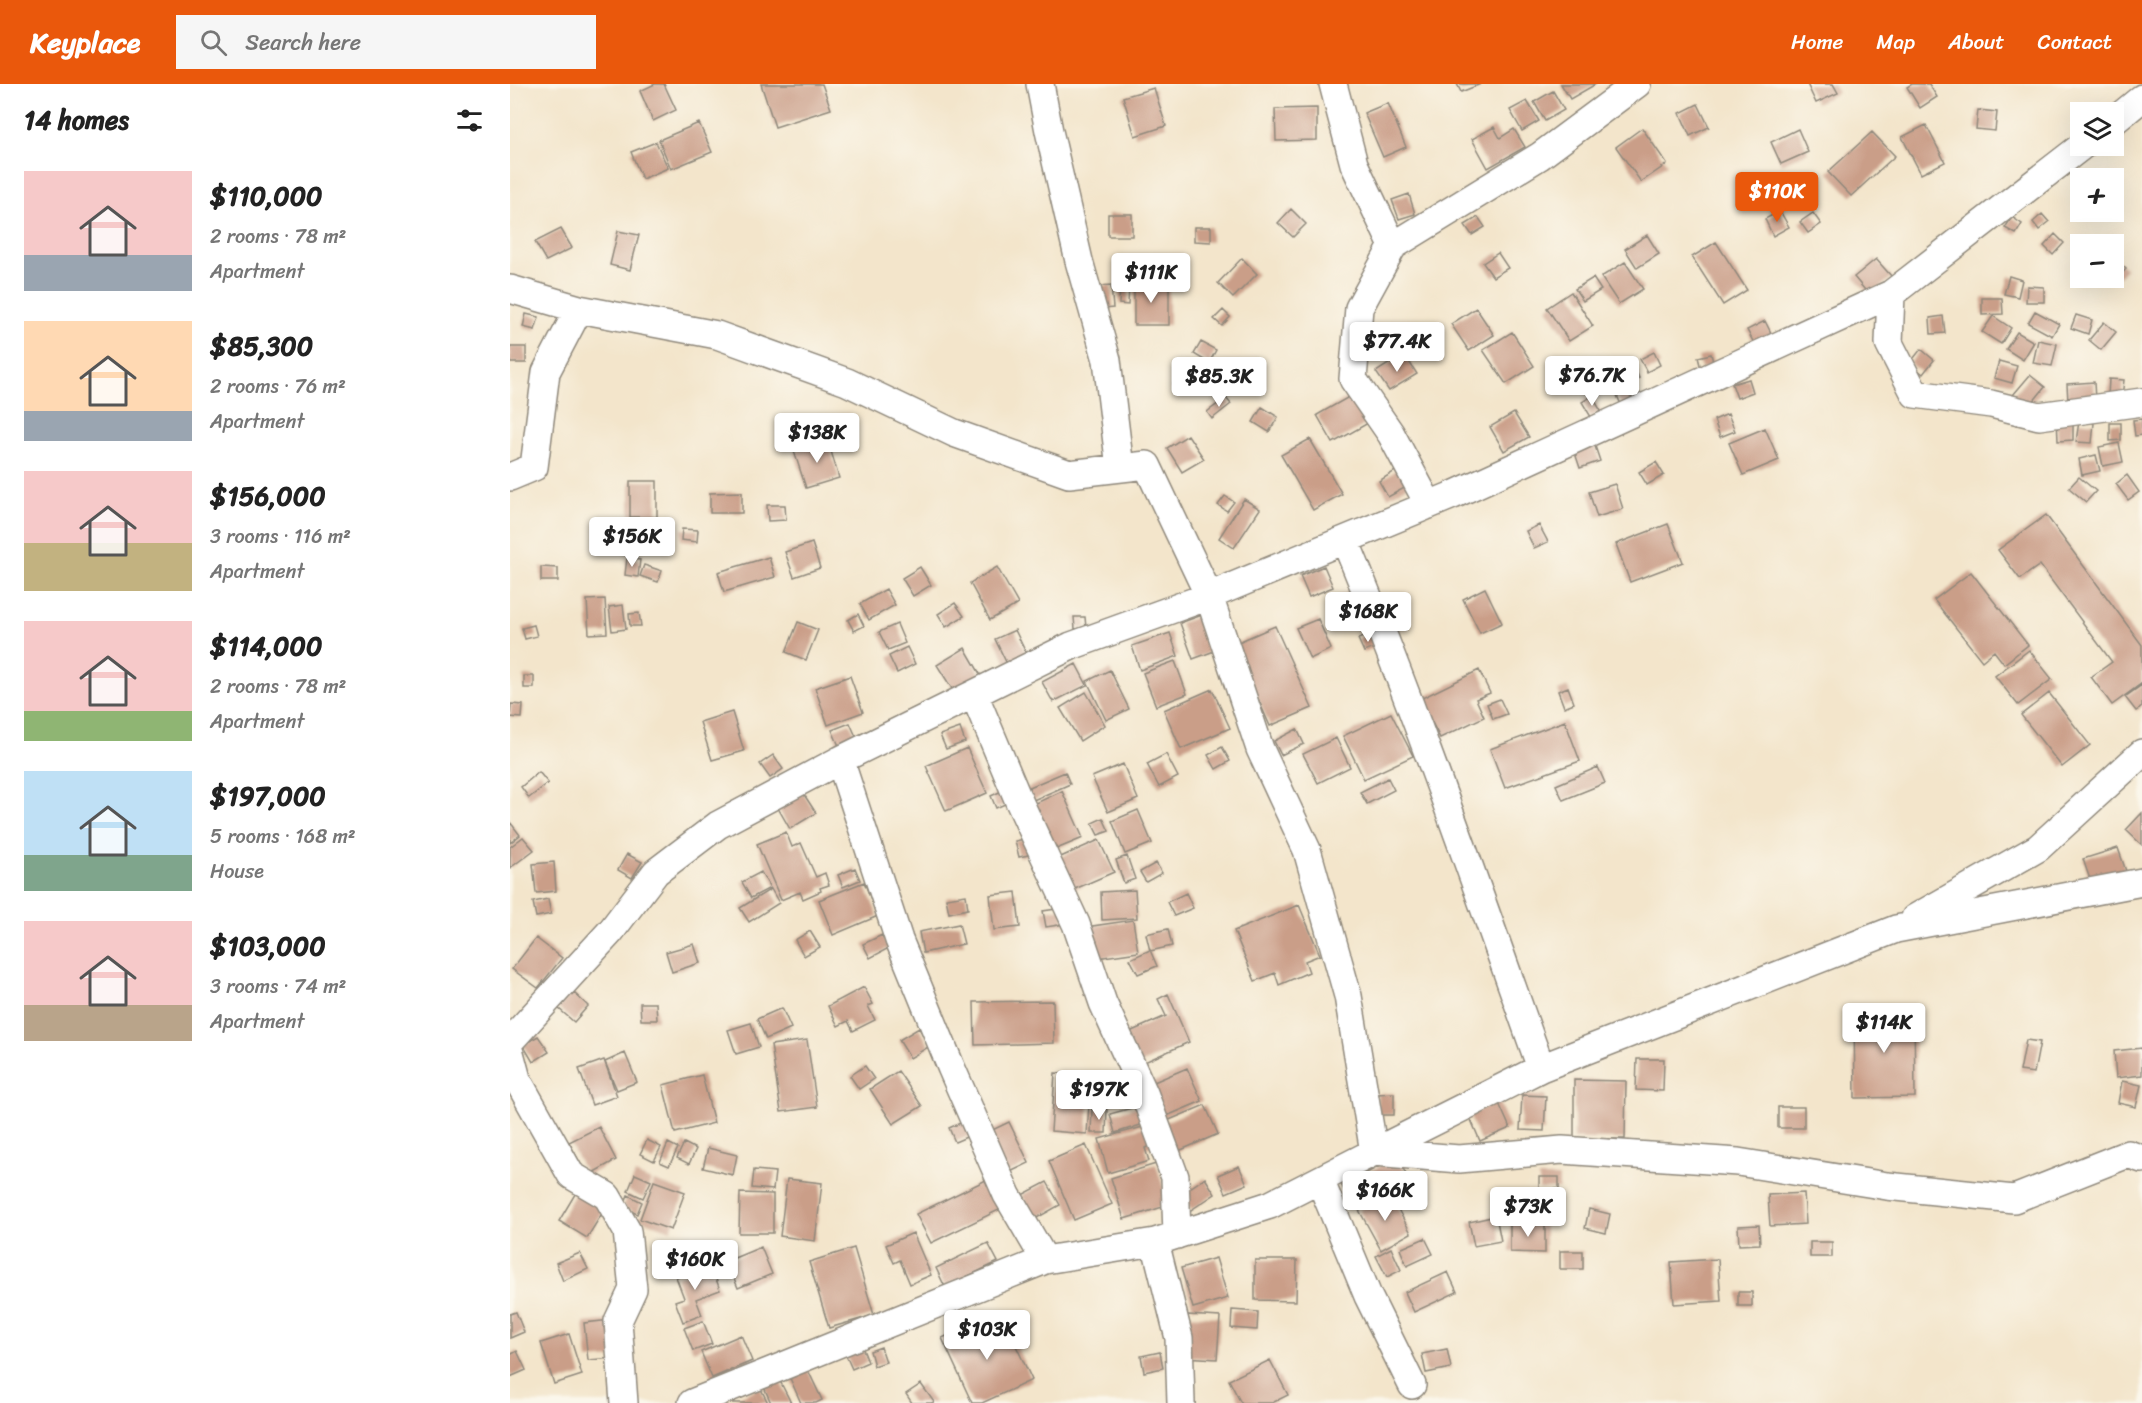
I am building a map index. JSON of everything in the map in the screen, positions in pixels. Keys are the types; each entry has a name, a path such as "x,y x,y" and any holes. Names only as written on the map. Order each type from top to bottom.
{"street":[{"path":"1040,84 1079,261 1107,360 1120,468"},
{"path":"1333,84 1354,164 1393,246"},
{"path":"1429,505 1391,434 1353,379 1359,308 1393,246 1540,156 1637,84"},
{"path":"2124,113 2142,98"},
{"path":"510,1041 611,931 656,872 718,825 840,760 1071,646 1209,596 1429,505 1891,294 2070,155"},
{"path":"510,289 579,309 717,335 847,382 954,433 1069,474 1148,465 1209,596 1260,749 1307,850 1348,996 1374,1152"},
{"path":"1891,294 1889,343 1914,394 1991,404 2039,416 2142,402"},
{"path":"510,477 534,467 546,372 579,309"},
{"path":"1346,540 1431,758 1541,1068"},
{"path":"974,694 1018,799 1076,924 1103,1004 1144,1093 1175,1178 1166,1239 1179,1338 1181,1403"},
{"path":"692,1403 1045,1260 1166,1239 1270,1205 1541,1068 1896,929 2038,848 2142,753"},
{"path":"840,760 899,940 1007,1195 1045,1260"},
{"path":"1896,929 2142,882"},
{"path":"510,1053 518,1079 571,1175 607,1196 627,1231 633,1289 618,1321 624,1403"},
{"path":"1374,1152 1459,1159 1562,1150 1738,1162 1887,1186 2014,1199 2128,1154 2142,1159"},
{"path":"1320,1180 1368,1296 1412,1385"}],"building":[{"path":"655,84 664,84 676,110 653,121 640,91"},
{"path":"761,84 822,84 831,109 775,127"},
{"path":"1457,84 1481,84 1461,92"},
{"path":"1561,84 1596,84 1570,99"},
{"path":"1807,84 1833,84 1838,93 1816,103"},
{"path":"1912,84 1929,84 1937,97 1920,108 1907,87"},
{"path":"1154,88 1166,126 1135,136 1123,97"},
{"path":"1553,91 1564,110 1545,121 1534,102"},
{"path":"1527,101 1539,121 1522,131 1510,110"},
{"path":"1388,103 1406,147 1383,157 1364,113"},
{"path":"1698,104 1709,127 1690,136 1680,113"},
{"path":"1317,108 1317,140 1276,141 1275,109"},
{"path":"1978,110 1997,112 1995,131 1976,129"},
{"path":"699,123 712,152 671,169 659,140"},
{"path":"1926,125 1945,162 1921,174 1902,137"},
{"path":"1494,127 1500,138 1514,129 1525,147 1488,168 1472,139"},
{"path":"1642,128 1667,164 1641,182 1616,147"},
{"path":"1798,129 1808,152 1781,164 1771,142"},
{"path":"1872,132 1895,156 1851,196 1828,172"},
{"path":"656,142 668,168 642,179 631,152"},
{"path":"1409,194 1415,214 1399,219 1392,200"},
{"path":"1291,209 1306,224 1293,237 1278,223"},
{"path":"1780,211 1789,227 1773,236 1765,219"},
{"path":"1813,213 1821,224 1808,233 1800,222"},
{"path":"1108,214 1132,214 1132,236 1108,236"},
{"path":"2042,214 2049,222 2039,230 2033,222"},
{"path":"1478,217 1485,227 1472,235 1465,225"},
{"path":"2012,217 2022,224 2016,234 2005,228"},
{"path":"1194,227 1211,227 1211,242 1194,241"},
{"path":"561,229 572,248 546,261 535,242"},
{"path":"618,231 639,235 630,270 610,265"},
{"path":"2055,234 2064,243 2053,255 2044,246"},
{"path":"1647,235 1659,254 1637,268 1625,249"},
{"path":"1716,242 1747,290 1723,305 1692,257"},
{"path":"1498,253 1508,268 1493,277 1483,263"},
{"path":"1242,258 1257,274 1233,298 1218,283"},
{"path":"1876,259 1892,277 1870,296 1854,277"},
{"path":"1625,262 1643,289 1619,304 1601,277"},
{"path":"2009,276 2022,280 2018,297 2004,294"},
{"path":"1593,278 1601,290 1583,301 1575,289"},
{"path":"1134,283 1169,283 1169,325 1134,325"},
{"path":"1111,285 1113,308 1104,309 1101,286"},
{"path":"1120,286 1129,286 1128,305 1119,304"},
{"path":"2027,286 2044,287 2044,302 2026,302"},
{"path":"1571,292 1593,326 1569,341 1547,308"},
{"path":"1982,298 2002,298 2003,314 1982,315"},
{"path":"1476,308 1494,335 1469,351 1451,324"},
{"path":"1223,310 1230,317 1222,326 1214,319"},
{"path":"2035,311 2059,324 2052,336 2028,323"},
{"path":"526,314 539,317 535,330 523,327"},
{"path":"2076,315 2092,320 2088,334 2071,328"},
{"path":"1943,316 1945,333 1931,334 1930,318"},
{"path":"1993,316 2011,328 2001,344 1982,332"},
{"path":"1765,321 1772,335 1755,345 1747,330"},
{"path":"2104,322 2116,332 2101,350 2089,340"},
{"path":"1512,332 1534,366 1506,384 1483,350"},
{"path":"2017,332 2034,342 2023,360 2006,349"},
{"path":"2038,340 2057,344 2052,366 2033,363"},
{"path":"1201,342 1216,350 1209,363 1194,354"},
{"path":"510,347 526,347 526,363 510,363"},
{"path":"1921,349 1934,360 1923,374 1910,363"},
{"path":"1654,352 1660,365 1647,372 1640,359"},
{"path":"1404,354 1417,374 1389,391 1376,372"},
{"path":"1711,354 1714,366 1701,369 1698,357"},
{"path":"1999,361 2017,366 2012,383 1994,378"},
{"path":"1633,364 1639,378 1612,390 1606,376"},
{"path":"1180,370 1199,380 1191,394 1173,384"},
{"path":"2030,375 2045,387 2028,408 2013,395"},
{"path":"1749,379 1753,392 1737,398 1732,384"},
{"path":"2109,379 2124,380 2122,397 2108,396"},
{"path":"2094,382 2095,400 2068,402 2067,384"},
{"path":"1631,386 1638,401 1622,407 1616,393"},
{"path":"1354,394 1370,422 1333,443 1317,415"},
{"path":"1592,396 1601,411 1591,417 1582,402"},
{"path":"1226,398 1231,404 1212,419 1207,412"},
{"path":"1262,407 1278,417 1269,432 1253,422"},
{"path":"1514,413 1529,437 1504,451 1490,427"},
{"path":"1728,414 1735,431 1720,437 1714,420"},
{"path":"2057,419 2073,419 2073,440 2058,441"},
{"path":"2142,419 2142,435 2135,436 2133,420"},
{"path":"2079,421 2094,423 2092,443 2076,442"},
{"path":"2110,423 2121,423 2121,440 2110,441"},
{"path":"1765,428 1779,460 1743,475 1729,443"},
{"path":"1188,435 1204,459 1182,472 1167,448"},
{"path":"1310,439 1342,494 1313,510 1281,455"},
{"path":"828,441 839,478 806,488 794,451"},
{"path":"1594,443 1600,461 1580,468 1574,450"},
{"path":"2119,443 2123,462 2103,466 2099,447"},
{"path":"2096,455 2100,471 2082,475 2079,459"},
{"path":"1656,462 1664,475 1647,485 1639,472"},
{"path":"1400,468 1410,485 1388,497 1379,481"},
{"path":"2127,475 2139,492 2128,500 2116,484"},
{"path":"2079,477 2096,491 2086,502 2069,488"},
{"path":"630,481 657,481 657,517 630,517"},
{"path":"1615,484 1623,509 1597,517 1589,492"},
{"path":"742,492 742,513 710,513 710,493"},
{"path":"1225,496 1234,502 1227,511 1218,505"},
{"path":"1244,499 1260,509 1234,548 1219,538"},
{"path":"767,505 785,505 786,520 768,521"},
{"path":"2046,515 2142,645 2142,683 2112,705 2091,677 2112,662 2040,565 2020,579 1998,550"},
{"path":"1668,524 1683,562 1630,582 1616,544"},
{"path":"1539,525 1548,542 1534,548 1526,531"},
{"path":"682,529 698,530 697,542 681,540"},
{"path":"812,543 820,568 794,577 785,552"},
{"path":"769,557 775,577 724,592 718,572"},
{"path":"627,558 640,560 638,577 625,575"},
{"path":"644,565 662,571 658,582 640,576"},
{"path":"1324,566 1333,587 1309,597 1300,576"},
{"path":"541,567 558,568 558,581 541,581"},
{"path":"920,567 931,585 913,596 902,578"},
{"path":"997,567 1018,604 990,620 970,583"},
{"path":"1971,572 2028,645 2004,664 1994,651 1982,661 1934,600"},
{"path":"1485,588 1502,623 1480,633 1463,599"},
{"path":"886,589 895,605 869,620 860,604"},
{"path":"1352,590 1361,609 1343,617 1334,598"},
{"path":"605,599 607,633 589,634 587,600"},
{"path":"955,603 964,616 946,627 938,614"},
{"path":"623,605 626,629 612,631 609,607"},
{"path":"639,613 641,626 630,626 629,614"},
{"path":"858,614 864,626 854,631 848,620"},
{"path":"1205,614 1217,650 1193,659 1180,623"},
{"path":"1074,617 1085,617 1086,628 1075,629"},
{"path":"1318,619 1331,649 1310,659 1296,628"},
{"path":"798,622 818,630 806,660 786,652"},
{"path":"897,624 905,643 888,650 879,632"},
{"path":"534,625 537,636 525,639 522,628"},
{"path":"1275,626 1312,708 1270,726 1234,644"},
{"path":"1015,630 1027,655 1007,664 995,639"},
{"path":"1170,633 1178,656 1140,670 1132,646"},
{"path":"1371,634 1377,647 1364,652 1358,639"},
{"path":"907,647 915,664 897,673 889,656"},
{"path":"965,648 983,679 956,695 937,665"},
{"path":"2029,650 2052,679 2018,705 1995,676"},
{"path":"1175,661 1187,694 1156,706 1143,673"},
{"path":"1076,664 1087,685 1053,702 1042,682"},
{"path":"1110,670 1129,709 1106,720 1087,681"},
{"path":"1479,670 1490,693 1476,699 1484,717 1440,738 1420,699"},
{"path":"524,676 534,676 534,688 524,688"},
{"path":"850,676 863,712 828,725 815,688"},
{"path":"2142,685 2142,707 2136,711 2125,697"},
{"path":"1568,687 1574,703 1564,707 1558,691"},
{"path":"1212,689 1230,728 1181,749 1164,710"},
{"path":"1086,692 1105,725 1080,741 1060,708"},
{"path":"2049,693 2090,745 2062,767 2021,715"},
{"path":"1500,699 1507,714 1493,719 1487,704"},
{"path":"511,704 523,705 522,718 510,717"},
{"path":"732,712 744,751 712,760 700,722"},
{"path":"1391,713 1413,756 1364,779 1343,736"},
{"path":"1565,721 1580,761 1505,788 1490,749"},
{"path":"850,723 858,741 840,748 832,730"},
{"path":"960,728 965,742 946,749 940,735"},
{"path":"1297,729 1304,744 1281,755 1274,741"},
{"path":"1336,738 1350,767 1318,783 1303,754"},
{"path":"1222,747 1230,761 1216,769 1208,755"},
{"path":"967,748 987,793 946,811 926,766"},
{"path":"1166,754 1178,777 1159,787 1147,764"},
{"path":"773,755 783,769 770,778 760,764"},
{"path":"1123,764 1138,799 1108,812 1092,777"},
{"path":"1598,767 1605,783 1563,800 1556,785"},
{"path":"539,772 548,783 529,798 521,787"},
{"path":"1065,772 1070,784 1031,801 1025,789"},
{"path":"1388,778 1394,790 1367,804 1360,792"},
{"path":"1006,789 1012,801 996,808 991,796"},
{"path":"1062,791 1083,838 1054,850 1034,804"},
{"path":"803,793 816,813 790,829 778,808"},
{"path":"1138,810 1152,843 1125,854 1112,821"},
{"path":"2142,813 2142,845 2126,830"},
{"path":"1103,818 1109,831 1098,835 1092,823"},
{"path":"510,822 520,835 510,843"},
{"path":"786,832 792,847 801,843 816,877 825,873 829,885 803,899 800,892 781,900 757,844"},
{"path":"523,837 534,850 510,868 510,847"},
{"path":"1030,838 1033,854 1019,857 1015,841"},
{"path":"1099,840 1114,872 1068,892 1054,860"},
{"path":"2118,848 2128,877 2093,888 2083,859"},
{"path":"627,854 642,862 632,878 618,870"},
{"path":"1127,856 1135,879 1124,883 1116,860"},
{"path":"554,862 556,891 536,893 533,864"},
{"path":"1156,863 1162,873 1146,882 1140,872"},
{"path":"855,868 860,880 843,887 838,875"},
{"path":"761,872 770,888 751,898 742,882"},
{"path":"864,882 878,916 833,935 819,900"},
{"path":"771,889 779,903 749,922 740,908"},
{"path":"1135,890 1137,918 1102,920 1101,892"},
{"path":"1016,892 1020,927 994,930 990,895"},
{"path":"1186,893 1193,908 1174,916 1167,902"},
{"path":"966,895 968,909 949,913 946,898"},
{"path":"548,899 551,914 536,917 533,902"},
{"path":"1299,905 1320,955 1305,961 1309,972 1279,985 1275,973 1255,981 1234,931"},
{"path":"1063,908 1065,924 1046,927 1043,911"},
{"path":"1133,920 1138,952 1090,959 1086,927"},
{"path":"959,924 964,944 923,953 919,932"},
{"path":"1168,929 1172,946 1150,951 1146,934"},
{"path":"810,931 820,947 804,956 795,940"},
{"path":"882,935 889,948 870,958 863,944"},
{"path":"536,938 562,958 538,988 512,969"},
{"path":"694,944 700,963 672,972 666,952"},
{"path":"1150,950 1157,966 1138,974 1130,959"},
{"path":"864,987 873,1004 868,1006 875,1020 853,1031 848,1021 838,1026 828,1006"},
{"path":"573,992 588,1006 574,1022 558,1008"},
{"path":"1168,994 1189,1042 1138,1065 1125,1034 1166,1016 1158,999"},
{"path":"1053,1001 1054,1043 975,1045 974,1002"},
{"path":"640,1003 656,1003 657,1020 641,1020"},
{"path":"782,1008 791,1028 766,1039 757,1019"},
{"path":"1914,1009 1915,1097 1855,1098 1854,1010"},
{"path":"751,1023 759,1047 736,1054 728,1030"},
{"path":"919,1028 930,1046 910,1058 899,1040"},
{"path":"538,1036 549,1052 533,1062 523,1045"},
{"path":"807,1040 817,1107 781,1112 771,1045"},
{"path":"2026,1040 2040,1042 2034,1073 2020,1071"},
{"path":"2142,1048 2142,1075 2116,1078 2114,1051"},
{"path":"625,1053 637,1082 617,1090 605,1062"},
{"path":"1637,1059 1664,1059 1663,1091 1636,1090"},
{"path":"604,1060 617,1096 592,1105 579,1069"},
{"path":"865,1066 874,1079 859,1089 850,1076"},
{"path":"1187,1068 1202,1101 1162,1118 1147,1085"},
{"path":"898,1071 922,1106 893,1124 870,1089"},
{"path":"1055,1073 1091,1075 1087,1134 1051,1131"},
{"path":"702,1075 714,1123 675,1133 663,1085"},
{"path":"1574,1080 1626,1081 1625,1139 1574,1139"},
{"path":"2122,1081 2141,1085 2136,1107 2118,1103"},
{"path":"1394,1093 1394,1115 1378,1115 1377,1094"},
{"path":"1522,1095 1546,1096 1544,1131 1520,1130"},
{"path":"1498,1101 1510,1128 1480,1141 1469,1115"},
{"path":"1205,1105 1218,1134 1174,1153 1162,1123"},
{"path":"1139,1106 1144,1124 1115,1133 1110,1114"},
{"path":"1778,1107 1804,1107 1804,1128 1778,1128"},
{"path":"1092,1109 1107,1109 1106,1133 1091,1133"},
{"path":"965,1121 971,1135 955,1142 949,1128"},
{"path":"1009,1122 1029,1163 1004,1175 984,1134"},
{"path":"1150,1125 1156,1145 1145,1148 1149,1161 1108,1173 1099,1139"},
{"path":"599,1127 616,1160 587,1176 569,1142"},
{"path":"647,1140 661,1147 654,1161 640,1154"},
{"path":"668,1143 678,1148 669,1166 660,1162"},
{"path":"684,1143 696,1149 689,1164 677,1158"},
{"path":"1086,1145 1112,1204 1074,1220 1049,1161"},
{"path":"708,1148 737,1155 733,1175 703,1168"},
{"path":"1397,1157 1409,1180 1354,1209 1342,1186"},
{"path":"1156,1164 1169,1205 1124,1219 1111,1178"},
{"path":"1239,1166 1247,1184 1226,1193 1218,1175"},
{"path":"754,1170 775,1172 773,1190 752,1188"},
{"path":"635,1174 651,1181 643,1198 628,1191"},
{"path":"1539,1177 1559,1177 1559,1189 1539,1189"},
{"path":"1205,1178 1215,1194 1191,1210 1181,1194"},
{"path":"787,1179 822,1183 815,1241 780,1236"},
{"path":"988,1179 1003,1208 931,1243 916,1214"},
{"path":"654,1181 685,1192 671,1230 640,1219"},
{"path":"1047,1182 1060,1205 1035,1219 1022,1195"},
{"path":"578,1189 606,1207 587,1238 559,1221"},
{"path":"740,1193 773,1194 773,1233 739,1233"},
{"path":"1389,1193 1411,1233 1381,1250 1359,1210"},
{"path":"1804,1193 1806,1224 1770,1226 1768,1195"},
{"path":"628,1195 642,1202 637,1214 623,1207"},
{"path":"1589,1209 1610,1214 1606,1233 1585,1228"},
{"path":"1496,1216 1501,1241 1474,1246 1469,1222"},
{"path":"1510,1223 1545,1223 1545,1253 1510,1252"},
{"path":"1759,1225 1760,1244 1739,1245 1738,1226"},
{"path":"913,1233 931,1275 910,1284 900,1260 894,1263 886,1245"},
{"path":"1425,1238 1433,1254 1407,1266 1400,1249"},
{"path":"1810,1242 1832,1242 1832,1257 1810,1257"},
{"path":"988,1243 998,1262 945,1287 936,1268"},
{"path":"761,1247 772,1274 738,1288 727,1261"},
{"path":"854,1248 874,1315 829,1328 809,1262"},
{"path":"1391,1248 1401,1270 1387,1277 1376,1256"},
{"path":"1560,1251 1583,1251 1583,1269 1560,1269"},
{"path":"580,1253 588,1269 563,1281 556,1263"},
{"path":"1216,1258 1228,1298 1193,1308 1181,1268"},
{"path":"1718,1259 1721,1301 1674,1304 1671,1262"},
{"path":"1255,1260 1297,1260 1296,1301 1255,1300"},
{"path":"711,1265 720,1290 696,1299 702,1315 683,1322 675,1301 684,1298 676,1277"},
{"path":"1448,1272 1457,1292 1414,1312 1405,1292"},
{"path":"1738,1292 1752,1292 1752,1306 1738,1306"},
{"path":"1232,1310 1258,1312 1257,1330 1231,1328"},
{"path":"516,1312 524,1332 510,1338 510,1314"},
{"path":"1188,1315 1220,1317 1217,1359 1185,1357"},
{"path":"611,1320 615,1358 588,1360 584,1323"},
{"path":"1004,1320 1032,1380 982,1403 972,1403 942,1338 971,1325 975,1333"},
{"path":"703,1321 712,1344 693,1351 684,1328"},
{"path":"569,1334 582,1375 554,1384 541,1343"},
{"path":"741,1335 752,1361 712,1378 701,1352"},
{"path":"861,1344 868,1362 852,1369 844,1351"},
{"path":"881,1347 886,1362 874,1366 870,1351"},
{"path":"1447,1349 1451,1368 1426,1373 1422,1354"},
{"path":"517,1351 526,1370 510,1377 510,1355"},
{"path":"1160,1352 1163,1368 1144,1372 1141,1356"},
{"path":"1270,1360 1288,1395 1272,1403 1241,1403 1229,1380"},
{"path":"807,1368 822,1400 816,1403 801,1403 789,1376"},
{"path":"779,1379 791,1403 771,1403 764,1387"},
{"path":"921,1384 934,1402 912,1403 906,1394"},
{"path":"760,1387 768,1403 727,1403"}]}
